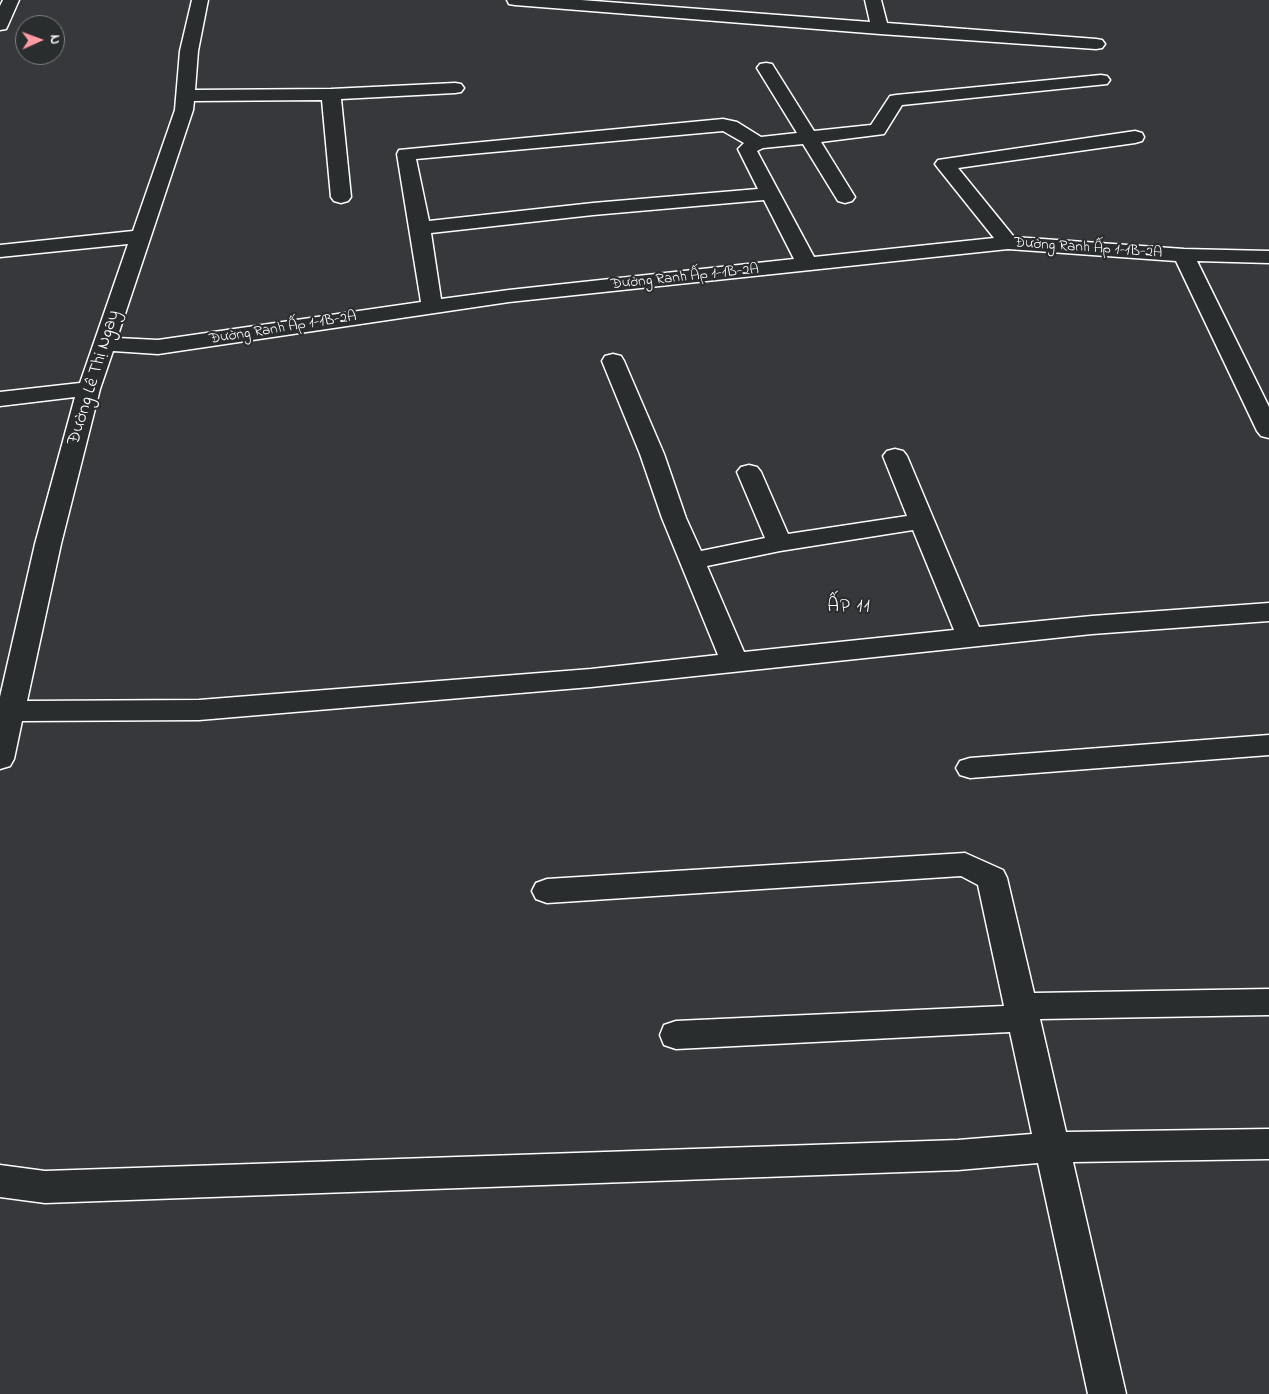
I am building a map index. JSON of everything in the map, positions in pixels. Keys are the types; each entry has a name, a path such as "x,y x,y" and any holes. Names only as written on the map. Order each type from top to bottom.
{"street":[{"path":"0,25 10,0"},
{"name":"Đường Lê Thị Ngay","path":"0,759 10,711 10,670 48,544 90,389 184,110 189,52 200,0"},
{"path":"514,0 1096,44"},
{"path":"873,0 880,29"},
{"path":"766,68 845,197"},
{"path":"807,264 747,149 758,143 877,130 896,100 1101,80"},
{"path":"185,96 331,94 456,88"},
{"path":"331,94 341,197"},
{"path":"432,307 406,154 636,132 723,126 730,126 758,143"},
{"path":"1008,243 945,164 1135,137"},
{"path":"420,228 593,209 770,194"},
{"path":"0,251 142,236"},
{"name":"Đường Ranh Ấp 1-1B-2A","path":"104,344 158,347 509,296 1008,243 1184,255 1269,257"},
{"path":"1184,255 1269,431"},
{"path":"613,361 652,454 674,518 735,663"},
{"path":"0,400 90,389"},
{"path":"895,456 970,637"},
{"path":"749,472 780,542"},
{"path":"692,561 780,542 922,521"},
{"path":"10,711 199,710 591,678 1092,625 1268,615"},
{"path":"970,768 1269,745"},
{"path":"547,890 965,864 992,878 1107,1394"},
{"path":"676,1035 1022,1012 1269,1002"},
{"path":"0,1181 45,1187 958,1155 1052,1147 1269,1144"}],"district":[{"name":"ẤP 11","path":"849,608"}]}
